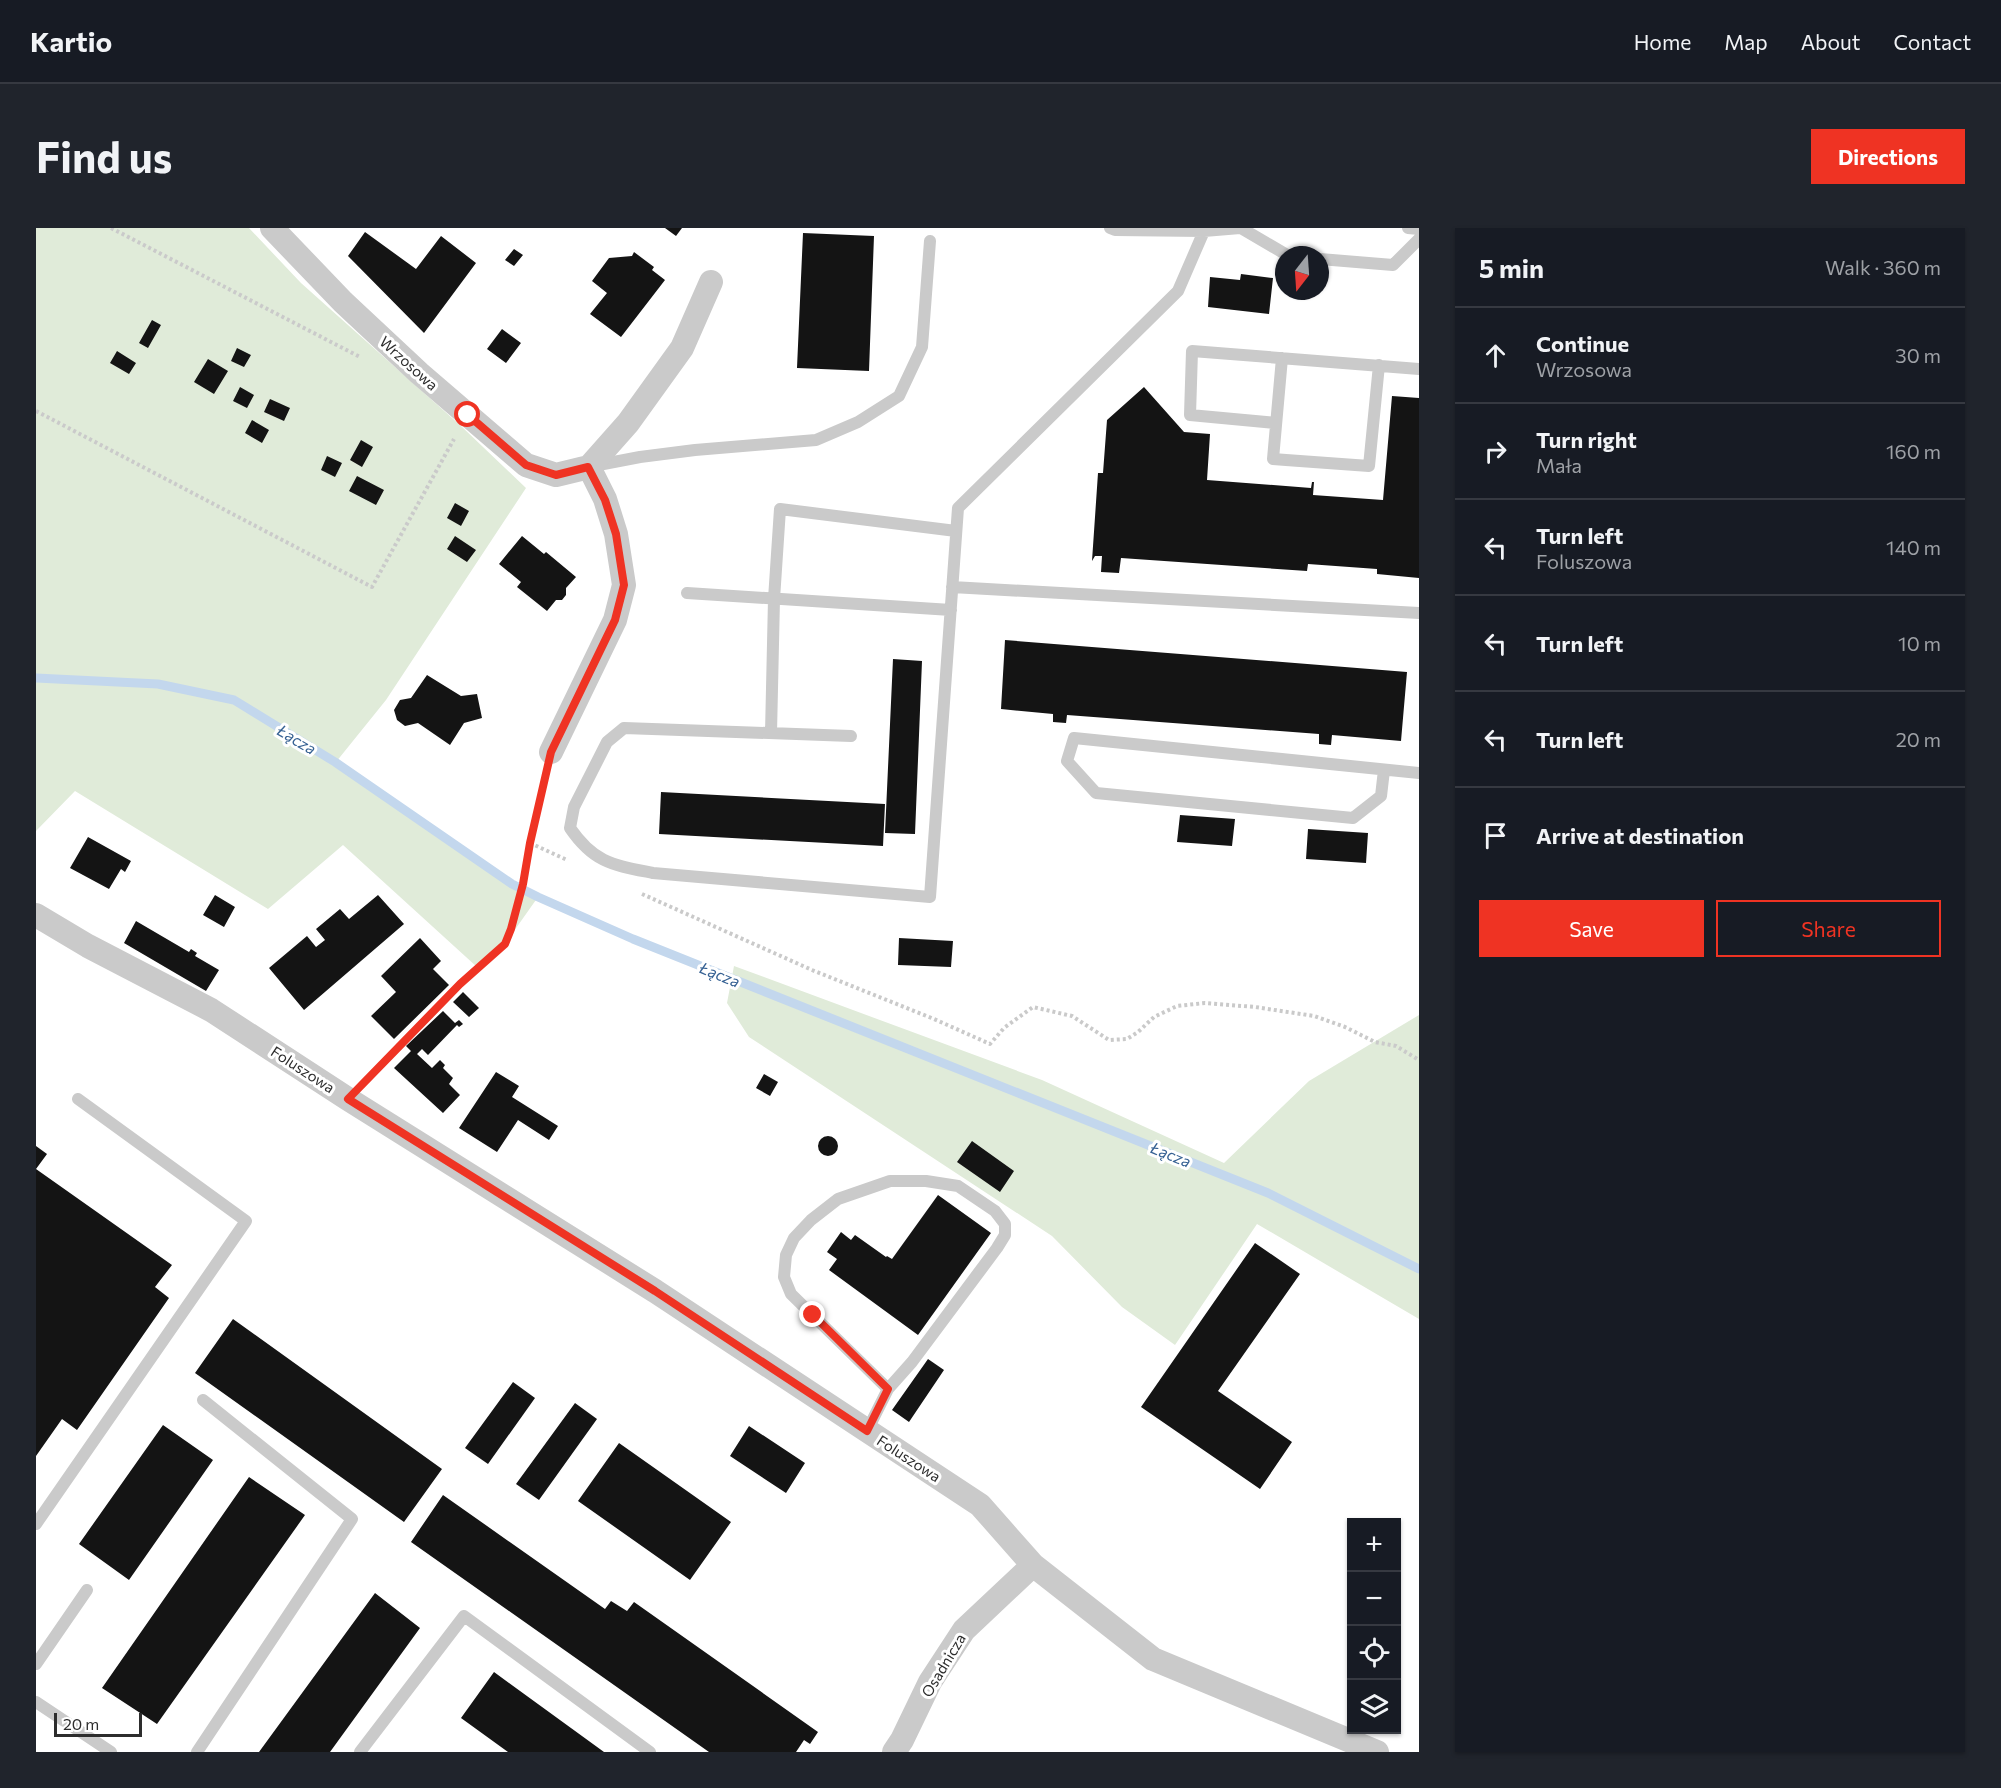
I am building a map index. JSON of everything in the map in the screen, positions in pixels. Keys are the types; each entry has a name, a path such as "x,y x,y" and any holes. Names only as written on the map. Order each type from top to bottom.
{"street":[{"name":"Wrzosowa","path":"272,228 418,373 526,465 556,475 588,467"},
{"path":"551,752 615,620 624,585 616,534 605,500 588,467 628,423 682,348 711,282"},
{"name":"Foluszowa","path":"36,915 88,946 211,1010 348,1099 655,1291 981,1505 1034,1565 1153,1659 1377,1752"},
{"name":"Osadnicza","path":"894,1752 930,1682 964,1630 1034,1565"}],"lane":[{"path":"1110,228 1115,230 1204,231 1240,228 1275,248"},
{"path":"1408,228 1419,229"},
{"path":"851,736 624,728 607,742 574,807 570,828 581,844 595,856 619,866 653,873 930,897 958,508 1179,291 1204,231"},
{"path":"1329,260 1393,265 1419,239"},
{"path":"588,467 695,450 816,441 858,422 899,396 922,347 930,241"},
{"path":"1276,423 1190,416 1192,351 1419,369"},
{"path":"1282,358 1273,459 1369,466 1379,365"},
{"path":"771,733 774,599 780,509 956,531"},
{"path":"952,587 1419,613"},
{"path":"687,592 951,610"},
{"path":"1384,770 1381,796 1353,818 1096,794 1067,761 1074,738 1419,773"},
{"path":"36,1524 246,1221 78,1099"},
{"path":"867,1431 888,1389 912,1362 1005,1235 1005,1224 995,1211 958,1186 926,1181 890,1181 838,1199 811,1220 794,1238 786,1255 784,1277 791,1294 888,1389"},
{"path":"197,1752 352,1519 203,1400"},
{"path":"36,1664 87,1590"},
{"path":"360,1752 464,1616 650,1752"},
{"path":"36,1702 111,1752"}],"path":[{"path":"111,228 366,360"},
{"path":"36,411 372,587 468,415"},
{"path":"348,1099 460,984 505,944 521,893 551,752"},
{"path":"530,843 572,862"},
{"path":"634,890 812,970 934,1018 990,1044 1004,1028 1033,1007 1072,1016 1109,1040 1127,1039 1154,1017 1177,1006 1205,1003 1255,1007 1314,1016 1345,1026 1375,1042 1396,1046 1419,1060"}],"green space":[{"path":"36,228 249,228 301,283 461,426 526,488 386,700 336,762 538,897 514,931 477,967 343,845 268,909 75,791 36,831"},
{"path":"734,966 1042,1080 1224,1163 1309,1081 1419,1015 1419,1319 1257,1224 1175,1345 1122,1307 1052,1236 749,1037 727,1003"}],"building":[{"path":"665,228 682,228 676,236"},
{"path":"365,232 416,269 441,236 476,263 424,333 348,256"},
{"path":"803,233 874,236 869,371 797,368"},
{"path":"514,249 523,255 514,266 505,260"},
{"path":"634,252 654,267 652,270 665,280 621,337 590,314 607,293 592,281 609,258 632,256"},
{"path":"1241,274 1273,278 1269,314 1208,307 1210,277 1240,280"},
{"path":"152,320 161,325 148,348 139,343"},
{"path":"502,329 521,343 506,363 487,349"},
{"path":"237,348 251,355 244,367 231,361"},
{"path":"117,351 136,363 129,374 110,363"},
{"path":"208,359 228,371 214,394 194,382"},
{"path":"240,387 254,395 247,408 233,401"},
{"path":"1144,387 1184,432 1210,434 1207,480 1311,488 1314,482 1313,495 1383,500 1392,396 1419,398 1419,578 1377,574 1377,569 1308,564 1307,571 1121,558 1119,573 1101,572 1102,556 1095,556 1092,561 1098,473 1103,473 1107,420"},
{"path":"270,399 290,408 284,421 264,412"},
{"path":"252,420 269,430 262,443 245,433"},
{"path":"361,440 373,447 362,467 350,460"},
{"path":"327,456 342,463 335,477 321,470"},
{"path":"357,476 384,490 376,505 349,491"},
{"path":"455,503 469,511 461,526 447,518"},
{"path":"455,536 476,550 467,562 447,549"},
{"path":"522,536 576,577 566,588 566,595 562,600 556,600 547,611 517,587 521,582 499,564"},
{"path":"1005,640 1407,672 1401,741 1332,735 1331,745 1319,744 1319,734 1067,715 1066,723 1053,722 1053,714 1001,709"},
{"path":"893,659 922,661 915,834 885,833"},
{"path":"427,675 461,696 477,694 482,718 464,723 450,745 418,723 405,726 397,720 394,710 400,700 411,698"},
{"path":"661,792 885,804 883,846 659,834"},
{"path":"1180,815 1235,819 1232,846 1177,842"},
{"path":"1308,829 1368,833 1366,863 1306,859"},
{"path":"88,837 131,861 125,872 121,869 109,889 70,868"},
{"path":"215,895 235,907 224,927 203,915"},
{"path":"378,895 404,924 304,1010 269,968 307,936 316,947 325,940 316,929 340,909 349,919"},
{"path":"136,921 189,952 191,949 197,953 195,956 219,970 206,991 124,943"},
{"path":"420,938 441,961 433,969 449,985 394,1039 371,1016 396,992 381,976"},
{"path":"899,938 953,941 951,967 898,965"},
{"path":"463,992 479,1008 469,1017 453,1002"},
{"path":"443,1011 455,1023 459,1020 463,1024 459,1027 457,1025 428,1055 422,1049 417,1054 432,1068 440,1060 445,1065 443,1068 453,1078 449,1084 460,1095 443,1113 394,1068 411,1051 406,1046"},
{"path":"496,1072 519,1086 512,1097 558,1126 549,1140 518,1120 497,1152 459,1128"},
{"path":"764,1074 778,1082 770,1096 756,1088"},
{"path":"824,1136 832,1136 838,1142 838,1150 832,1156 824,1156 818,1150 818,1142"},
{"path":"972,1141 1014,1171 1000,1192 957,1162"},
{"path":"36,1146 47,1154 36,1169"},
{"path":"36,1169 172,1265 155,1287 169,1298 77,1430 62,1419 36,1456"},
{"path":"938,1195 991,1233 918,1335 829,1270 837,1259 827,1252 841,1232 851,1240 855,1235 892,1259"},
{"path":"1255,1243 1300,1274 1218,1391 1292,1442 1260,1489 1141,1407"},
{"path":"233,1319 442,1469 404,1522 195,1373"},
{"path":"928,1359 944,1370 909,1422 892,1410"},
{"path":"513,1382 535,1398 488,1464 465,1448"},
{"path":"575,1403 597,1419 539,1500 516,1484"},
{"path":"163,1425 213,1460 129,1580 79,1544"},
{"path":"749,1426 805,1463 786,1493 730,1456"},
{"path":"619,1443 731,1522 690,1580 578,1501"},
{"path":"249,1477 305,1515 157,1724 102,1688"},
{"path":"443,1495 605,1609 611,1601 627,1611 634,1602 818,1732 810,1744 804,1740 796,1752 709,1752 411,1542"},
{"path":"375,1593 420,1628 330,1752 259,1752"},
{"path":"494,1672 604,1752 508,1752 461,1718"}],"waterway":[{"name":"Łącza","path":"36,678 158,684 234,700 335,762 512,884 538,897 633,939 1268,1193 1419,1269"}],"route":[{"path":"468,415 526,465 556,475 588,467 605,500 616,534 624,585 615,620 551,752 523,884 505,944 460,984 348,1099 655,1291 867,1431 888,1389 813,1315"}]}
